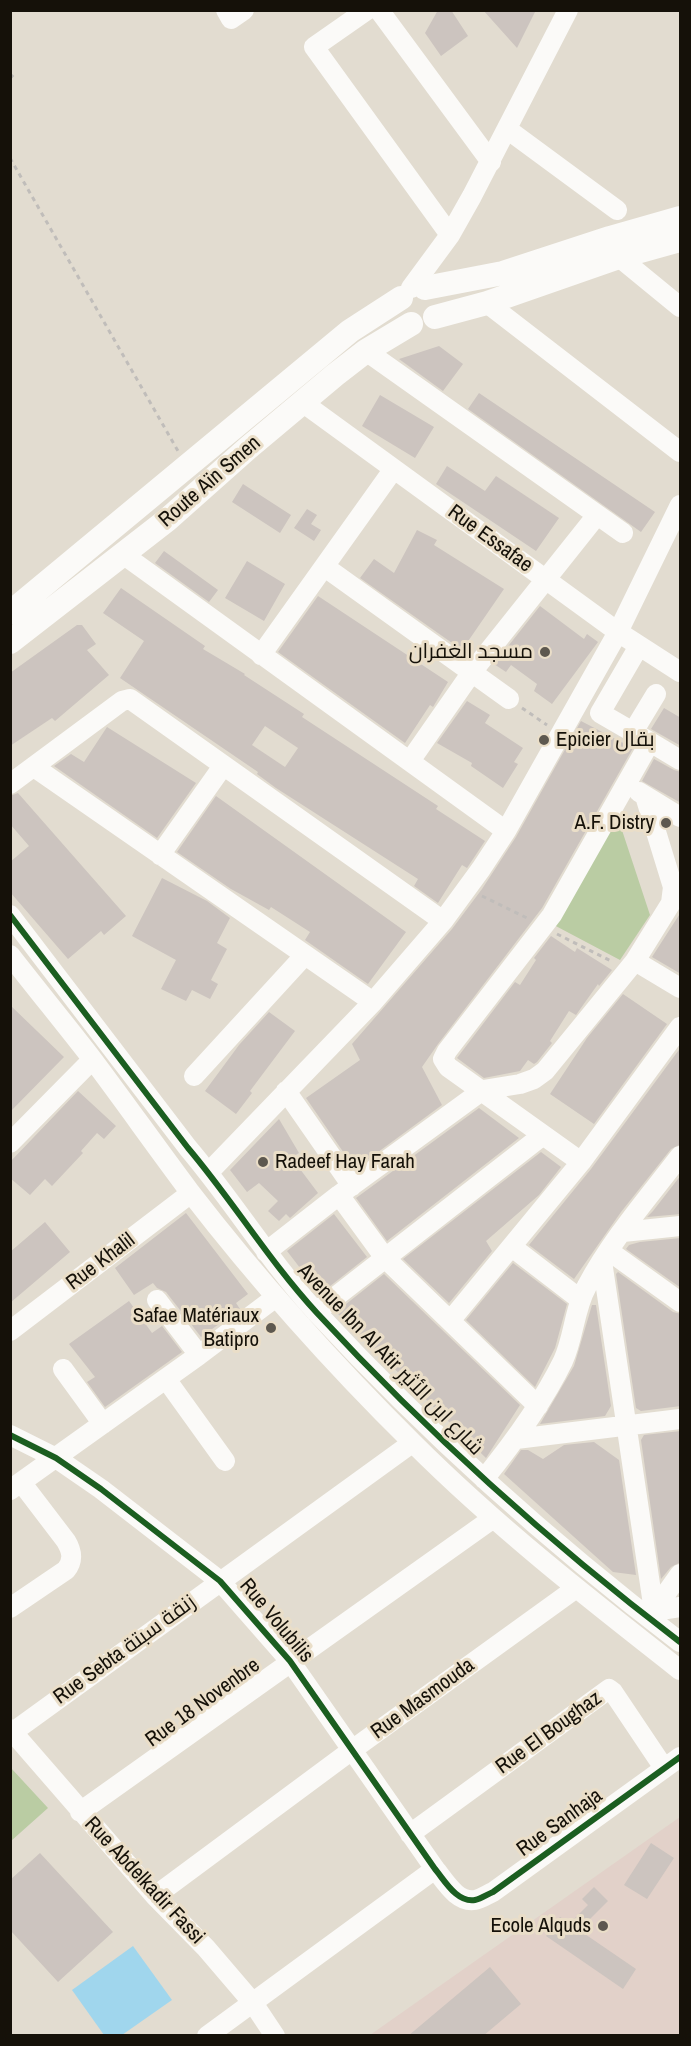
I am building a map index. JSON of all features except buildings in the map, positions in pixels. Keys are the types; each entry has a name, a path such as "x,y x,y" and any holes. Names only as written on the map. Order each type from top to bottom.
{"main road":[{"name":"Route Aïn Smen","path":"10,613 350,331 412,291 503,273 610,238 681,218"},
{"path":"435,317 487,303 619,257 681,240"},
{"path":"412,291 432,292 437,300 438,309 435,317 422,326 411,324 404,319 400,311 412,291"},
{"name":"Route Aïn Smen","path":"10,642 124,555 302,402 366,351 411,324"}],"street":[{"path":"226,10 231,19 244,10"},
{"path":"366,10 314,47 450,235"},
{"path":"379,10 491,162"},
{"path":"412,291 450,235 491,162 568,10"},
{"path":"507,129 617,210"},
{"path":"619,257 681,307"},
{"path":"487,303 681,452"},
{"path":"366,351 623,533"},
{"name":"Rue Essafae","path":"302,402 618,632 679,667"},
{"path":"261,655 393,470"},
{"path":"209,1172 373,1002 442,921 481,869 506,831 618,632 681,505"},
{"path":"410,761 472,672 597,515"},
{"path":"124,555 506,831"},
{"path":"325,567 509,699"},
{"path":"639,646 600,713 681,760"},
{"path":"581,1162 448,1067 443,1059 552,915 625,784 656,694"},
{"path":"10,784 127,698 132,699 442,921"},
{"path":"160,855 223,766"},
{"path":"34,767 373,1002"},
{"path":"625,784 681,817"},
{"path":"266,1252 345,1190 483,1090 520,1084 534,1079 545,1071 635,961 666,913 673,896 673,887 645,796"},
{"name":"Avenue Ibn Al Atir شارع ابن الأثير","path":"10,915 188,1148 209,1172 266,1252 316,1312 429,1428 484,1479 554,1542 651,1614 681,1642"},
{"path":"194,1076 305,955"},
{"name":"Avenue Ibn Al Atir شارع ابن الأثير","path":"12,961 92,1060 191,1193 276,1297 412,1443 492,1519 576,1589 681,1670"},
{"path":"635,961 681,988"},
{"path":"450,1321 581,1162 681,1028"},
{"path":"10,1143 92,1060"},
{"path":"286,1091 385,1258 538,1406"},
{"path":"316,1312 543,1136"},
{"path":"484,1479 516,1439 538,1406 563,1361 585,1288 622,1232 681,1156"},
{"name":"Rue Khalil","path":"10,1331 191,1193"},
{"path":"622,1232 681,1226"},
{"path":"512,1246 581,1300"},
{"path":"605,1256 681,1302"},
{"path":"605,1256 651,1614"},
{"path":"10,1608 66,1570 72,1557 72,1551 66,1541 16,1486 276,1297"},
{"path":"157,1299 199,1355"},
{"path":"63,1369 102,1424"},
{"path":"166,1379 225,1461"},
{"path":"516,1439 681,1419"},
{"name":"Rue Volubilis","path":"10,1435 56,1458 101,1489 220,1581 290,1661 435,1869 454,1892"},
{"name":"Rue Sebta زنقة سبتة","path":"12,1731 412,1443"},
{"name":"Rue 18 Novenbre","path":"80,1812 492,1519"},
{"path":"651,1614 681,1574"},
{"name":"Rue Masmouda","path":"155,1896 352,1750 576,1589"},
{"path":"651,1614 681,1607"},
{"name":"Rue El Boughaz","path":"411,1834 609,1689 664,1768"},
{"name":"Rue Abdelkadir Fassi","path":"12,1731 155,1896 206,1948 253,2003 275,2036"},
{"name":"Rue Sanhaja","path":"454,1892 465,1900 476,1900 493,1892 681,1756"},
{"path":"207,2036 435,1869"}],"path":[{"path":"10,74 16,80"},
{"path":"10,158 186,466"},
{"path":"509,699 560,734"}],"shaded area":[{"name":"Ecole Alquds","path":"680,1817 680,2035 370,2035"}],"green space":[{"path":"617,815 650,915 620,960 552,924"},
{"path":"11,1768 48,1808 10,1841"}],"water":[{"path":"133,1946 172,2000 122,2035 104,2035 72,1990"}],"cycle path":[{"path":"10,915 283,1273 317,1313 402,1401 491,1485 584,1566 680,1642"},
{"path":"10,1435 56,1458 101,1489 220,1581 290,1661 435,1869 452,1890 463,1898 475,1900 493,1892 680,1757"}],"place":[{"name":"مسجد الغفران","path":"545,652"},
{"name":"Epicier بقال","path":"544,740"},
{"name":"A.F. Distry","path":"666,823"},
{"name":"Radeef Hay Farah","path":"263,1162"},
{"name":"Safae Matériaux Batipro","path":"271,1328"},
{"name":"Ecole Alquds","path":"603,1926"}]}
